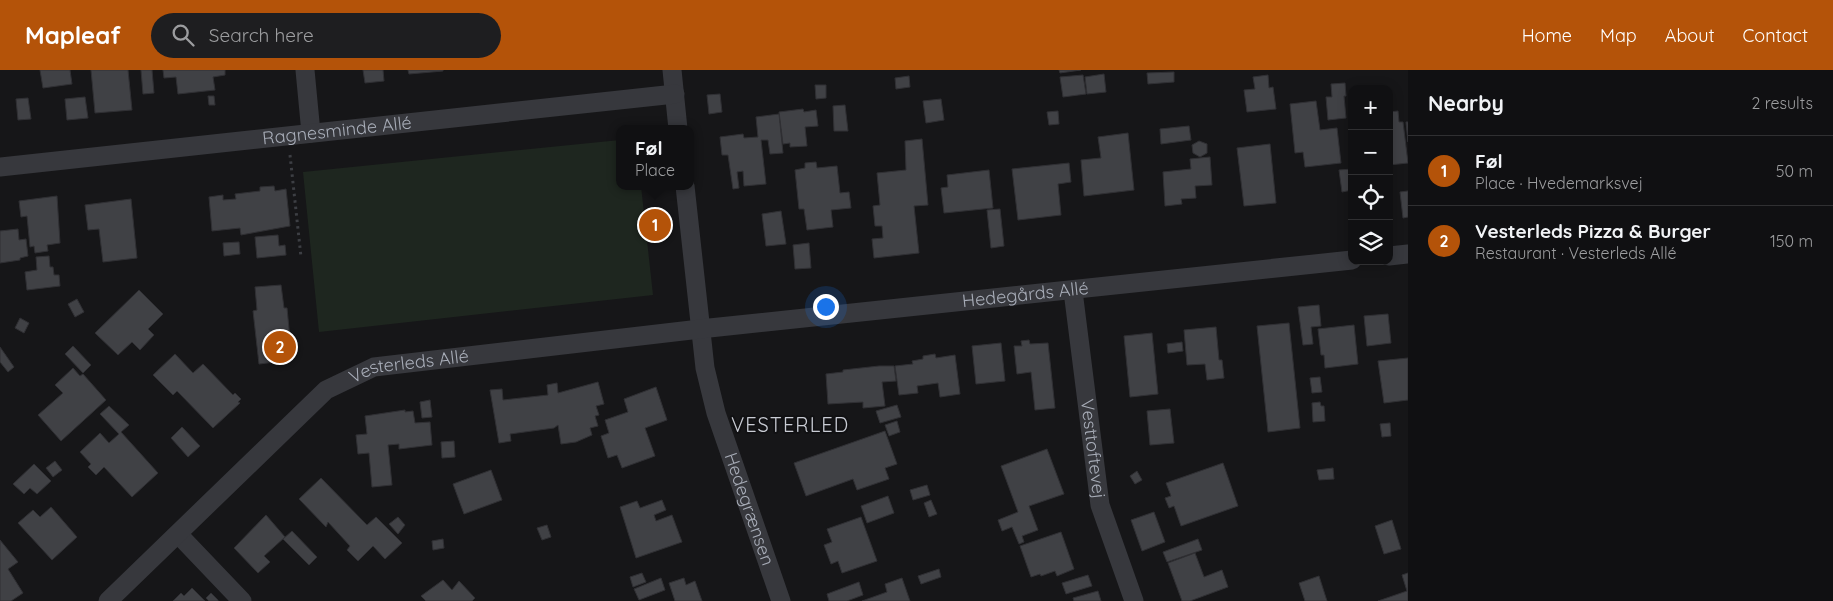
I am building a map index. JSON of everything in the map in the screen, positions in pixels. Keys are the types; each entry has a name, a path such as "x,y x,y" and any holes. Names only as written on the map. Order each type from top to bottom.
{"street":[{"path":"305,70 311,133"},
{"path":"672,70 678,125"},
{"name":"Ragnesminde Allé","path":"0,167 674,94"},
{"name":"Hedegrænsen","path":"685,190 705,368 716,413 781,601"},
{"path":"1393,256 1408,254"},
{"name":"Hedegårds Allé","path":"700,329 1348,260"},
{"name":"Vesttoftevej","path":"1073,291 1100,505 1134,601"},
{"name":"Vesterleds Allé","path":"108,601 326,390 374,367 700,329"},
{"path":"178,534 242,601"}],"path":[{"path":"288,136 301,257"}],"shaded area":[{"path":"616,140 616,190 641,190 653,295 319,332 303,172"}],"building":[{"path":"40,70 70,70 72,84 43,88"},
{"path":"91,70 128,70 132,110 95,113"},
{"path":"141,70 152,70 154,93 143,94"},
{"path":"163,70 225,70 225,75 213,77 215,90 178,94 176,77 164,78"},
{"path":"363,70 383,70 384,81 365,83"},
{"path":"408,70 443,70 443,71 409,74"},
{"path":"1059,70 1081,70 1060,73"},
{"path":"1174,72 1174,82 1148,84 1147,73"},
{"path":"1104,74 1106,92 1087,94 1085,77"},
{"path":"1083,75 1086,94 1063,97 1060,77"},
{"path":"1268,75 1269,88 1273,87 1276,109 1247,112 1244,90 1255,89 1253,77"},
{"path":"909,76 910,87 896,89 895,78"},
{"path":"1345,83 1346,118 1328,120 1326,97 1332,97 1331,84"},
{"path":"815,85 826,85 826,98 816,99"},
{"path":"720,94 722,112 709,114 707,95"},
{"path":"208,96 214,96 215,105 209,105"},
{"path":"85,97 88,118 67,120 65,99"},
{"path":"28,98 31,119 18,120 16,99"},
{"path":"941,99 944,120 926,123 923,101"},
{"path":"1316,101 1320,130 1337,128 1341,163 1305,167 1303,152 1295,153 1290,104"},
{"path":"845,105 848,131 834,131 833,106"},
{"path":"803,109 804,112 816,110 818,126 805,127 807,146 790,147 790,143 783,144 779,112"},
{"path":"1058,111 1059,124 1049,125 1047,112"},
{"path":"1398,111 1399,122 1403,122 1408,163 1393,165 1393,112"},
{"path":"779,114 783,153 770,154 768,140 761,140 766,184 744,186 743,171 737,172 739,188 733,189 728,155 722,155 720,137 743,134 744,138 758,137 756,117"},
{"path":"1406,122 1408,122 1408,142"},
{"path":"1189,126 1191,140 1161,144 1160,129"},
{"path":"1128,133 1134,190 1084,196 1081,160 1101,158 1098,137"},
{"path":"922,139 928,205 914,206 919,253 874,258 872,239 883,238 882,226 875,226 873,206 880,205 877,173 906,170 905,141"},
{"path":"1199,141 1207,144 1207,153 1200,157 1193,153 1192,145"},
{"path":"1270,144 1276,203 1244,206 1237,148"},
{"path":"1210,157 1212,185 1195,186 1196,198 1181,199 1182,204 1165,206 1163,172 1191,169 1190,159"},
{"path":"816,162 817,168 837,166 840,193 849,192 851,208 831,210 833,227 807,230 804,209 799,209 795,170 805,168 805,163"},
{"path":"1069,163 1071,182 1058,184 1061,215 1018,220 1012,169"},
{"path":"1348,169 1348,191 1342,192 1339,170"},
{"path":"989,170 993,208 944,213 941,188 948,187 947,175"},
{"path":"274,186 275,191 286,189 290,226 241,235 240,228 212,231 209,197 223,195 223,200 236,199 235,194 260,191 260,187"},
{"path":"1408,191 1408,217 1403,218 1400,192"},
{"path":"57,196 60,243 47,245 48,251 35,253 34,246 30,247 27,216 21,217 19,201"},
{"path":"131,199 137,258 103,262 99,229 88,230 85,205"},
{"path":"1000,209 1004,246 991,248 987,210"},
{"path":"781,211 786,244 766,246 762,214"},
{"path":"18,229 19,240 26,239 28,256 20,258 20,260 0,263 0,231"},
{"path":"278,235 279,246 285,245 286,255 257,258 255,237"},
{"path":"239,242 240,254 224,256 223,243"},
{"path":"809,243 811,268 795,269 793,245"},
{"path":"49,256 50,267 53,267 54,275 59,275 60,286 27,290 25,272 37,270 36,257"},
{"path":"281,285 284,308 287,308 292,360 259,364 253,311 257,310 255,287"},
{"path":"139,290 163,314 148,329 154,335 140,350 132,342 118,355 95,333"},
{"path":"77,299 84,312 75,317 68,304"},
{"path":"1319,305 1321,326 1311,327 1313,344 1303,345 1298,307"},
{"path":"1388,314 1391,343 1367,346 1364,316"},
{"path":"20,318 29,323 24,333 15,328"},
{"path":"1289,323 1300,428 1268,432 1257,326"},
{"path":"1354,325 1358,364 1325,368 1324,355 1321,355 1318,329"},
{"path":"1216,327 1219,360 1222,360 1224,378 1207,380 1205,364 1187,365 1184,330"},
{"path":"1152,333 1158,394 1130,397 1124,336"},
{"path":"1029,340 1030,344 1048,343 1055,408 1035,410 1031,372 1017,374 1014,346 1022,346 1021,341"},
{"path":"1182,342 1183,351 1168,353 1167,344"},
{"path":"1001,343 1005,381 976,384 972,346"},
{"path":"73,346 91,365 83,373 65,354"},
{"path":"0,347 14,367 8,372 0,362"},
{"path":"175,354 193,373 203,364 233,395 235,393 241,399 238,402 240,403 213,428 177,391 173,395 153,375"},
{"path":"935,354 936,358 955,355 960,394 940,397 938,383 917,386 918,393 899,395 895,366 913,364 912,361 923,359 923,356"},
{"path":"1408,358 1408,400 1384,403 1378,361"},
{"path":"879,366 894,366 896,381 882,382 885,406 863,408 863,402 828,404 826,374"},
{"path":"73,368 80,376 83,374 106,400 61,441 38,415 63,393 55,385"},
{"path":"1320,377 1322,392 1312,393 1310,378"},
{"path":"598,382 604,404 596,406 599,415 595,416 598,426 590,428 592,435 576,442 561,444 558,425 554,428 510,434 511,441 499,443 490,390 502,389 503,400 548,395 547,385 557,383 558,393"},
{"path":"656,387 667,420 645,428 655,456 622,468 617,455 608,458 601,436 609,433 605,420 628,412 624,399"},
{"path":"430,400 432,417 422,418 420,402"},
{"path":"1320,402 1321,406 1324,406 1325,421 1313,422 1312,403"},
{"path":"897,405 901,417 880,423 876,411"},
{"path":"109,406 129,425 121,432 158,473 132,497 104,467 96,475 88,467 91,464 80,452 100,433 109,443 119,434 100,414"},
{"path":"1170,409 1174,443 1150,445 1147,411"},
{"path":"405,410 405,412 413,411 415,423 430,422 432,445 399,449 399,444 388,445 392,485 372,487 369,453 358,454 356,435 367,434 365,416"},
{"path":"897,421 900,432 889,436 885,425"},
{"path":"1390,423 1391,436 1382,437 1380,424"},
{"path":"182,427 200,446 188,457 171,438"},
{"path":"885,431 897,464 885,468 889,479 857,490 853,479 806,496 794,463"},
{"path":"454,441 455,457 442,458 441,442"},
{"path":"1047,449 1064,494 1029,506 1038,530 1022,536 1024,542 1019,544 1012,527 1002,531 998,520 1018,512 1001,466"},
{"path":"55,461 62,470 53,477 46,468"},
{"path":"1223,463 1238,506 1181,526 1174,506 1169,508 1165,498 1171,496 1166,483"},
{"path":"34,464 51,481 37,494 30,488 24,494 13,484"},
{"path":"1333,468 1334,479 1319,480 1317,470"},
{"path":"491,470 502,500 464,514 453,484"},
{"path":"1137,471 1142,480 1135,484 1130,476"},
{"path":"321,478 367,525 376,517 402,543 385,559 373,546 358,561 347,550 350,546 328,522 326,527 299,499"},
{"path":"927,485 930,495 913,500 910,490"},
{"path":"888,496 894,513 867,523 861,506"},
{"path":"662,500 666,510 654,515 656,521 672,515 682,542 636,558 620,507 637,501 640,508"},
{"path":"931,500 937,514 929,517 924,503"},
{"path":"51,507 77,537 52,560 18,523 33,510 40,517"},
{"path":"1154,512 1165,542 1142,551 1131,520"},
{"path":"266,515 285,537 264,556 270,562 258,573 234,548"},
{"path":"398,517 405,525 398,534 389,524"},
{"path":"861,517 877,561 842,573 838,561 831,564 824,545 832,542 827,529"},
{"path":"1392,520 1401,549 1384,554 1375,526"},
{"path":"547,525 551,537 542,540 537,528"},
{"path":"292,531 317,557 309,565 283,539"},
{"path":"1061,532 1074,569 1057,576 1055,571 1031,577 1020,546"},
{"path":"443,539 444,548 433,550 432,541"},
{"path":"1198,539 1202,550 1167,562 1163,552"},
{"path":"0,540 18,562 8,569 23,593 11,601 0,601"},
{"path":"1195,553 1204,577 1222,570 1228,587 1190,601 1182,601 1168,563"},
{"path":"939,569 941,577 921,584 918,576"},
{"path":"642,573 646,582 633,587 630,577"},
{"path":"1408,573 1408,601 1378,601 1407,591 1402,575"},
{"path":"1088,575 1092,586 1066,594 1062,583"},
{"path":"1319,576 1327,601 1305,601 1299,583"},
{"path":"661,578 665,590 639,600 634,589"},
{"path":"684,578 686,585 695,581 702,601 675,601 669,583"},
{"path":"902,578 910,601 862,601 887,592 885,584"},
{"path":"443,580 452,590 459,581 475,598 472,601 426,601 421,596"},
{"path":"859,582 863,595 847,601 829,601 827,594"},
{"path":"192,588 205,601 173,601 181,593 184,596"},
{"path":"1098,591 1101,601 1074,601 1073,598"},
{"path":"211,593 218,601 209,601 206,598"}],"place":[{"name":"Føl","path":"655,225"},
{"name":"Vesterleds Pizza & Burger","path":"280,347"}],"district":[{"name":"VESTERLED","path":"790,425"}]}
